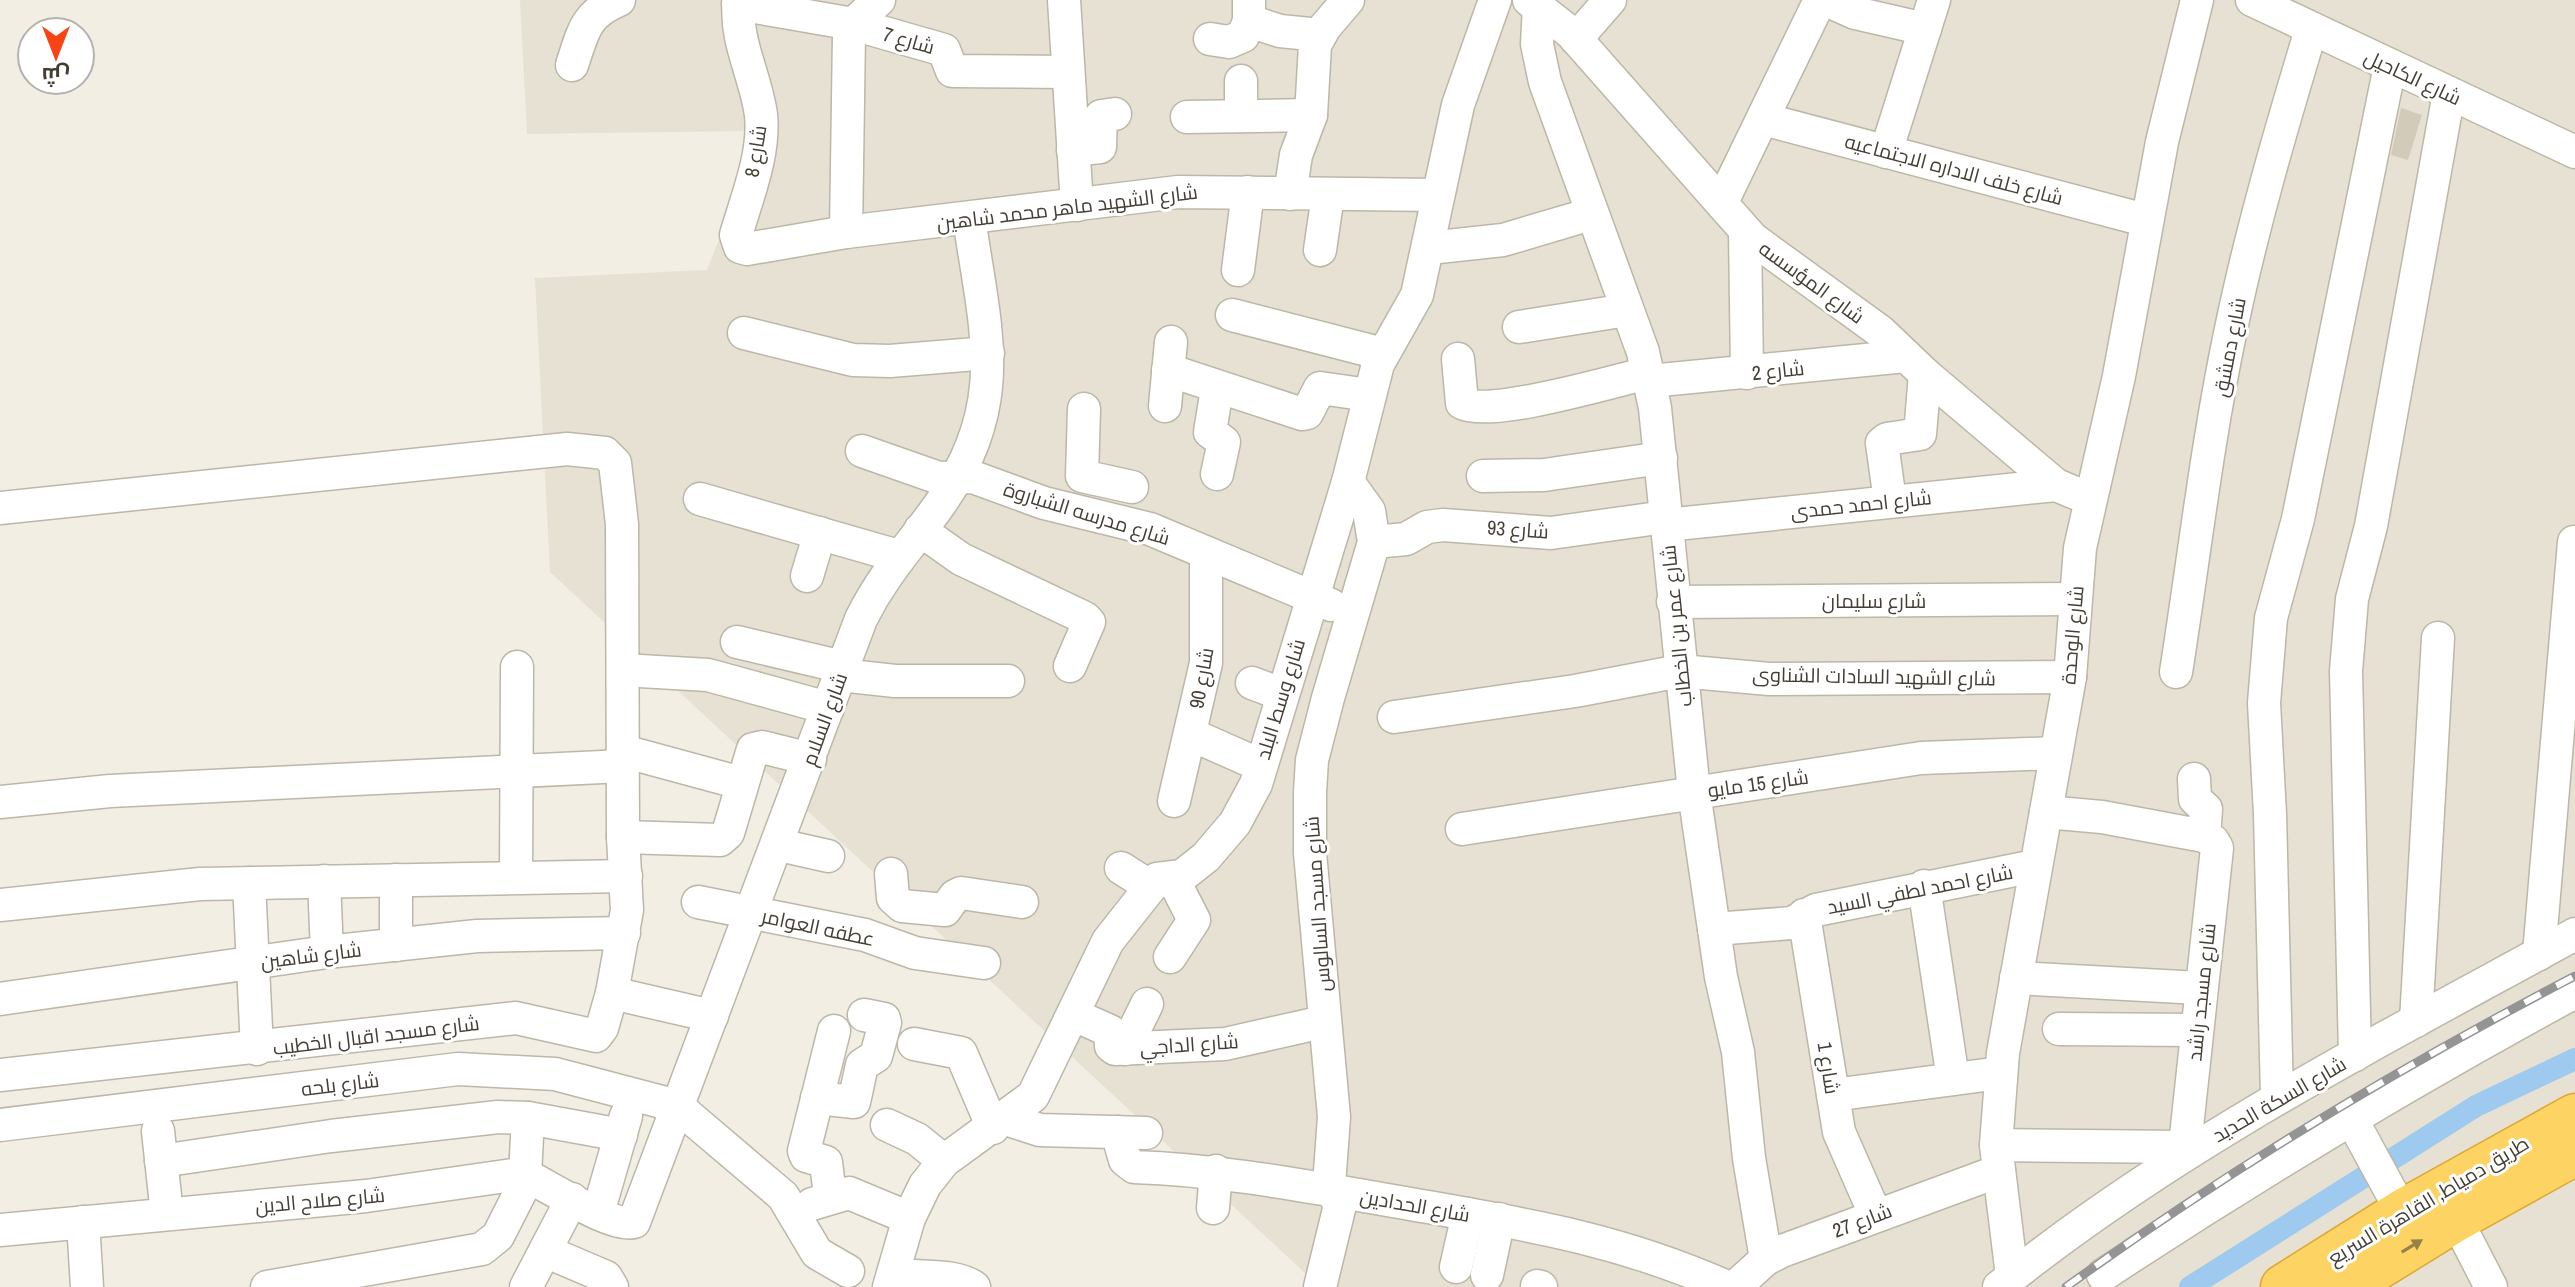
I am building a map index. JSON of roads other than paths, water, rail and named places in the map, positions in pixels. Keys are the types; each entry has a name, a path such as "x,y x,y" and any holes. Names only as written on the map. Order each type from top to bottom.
{"highway":[{"name":"طريق دمياط, القاهرة السريع","path":"2283,1287 2402,1212 2575,1116"},
{"name":"طريق دمياط, القاهرة السريع","path":"2356,1284 2456,1219 2570,1166"}],"street":[{"path":"572,65 584,28 597,9 619,0"},
{"path":"846,232 849,34 853,24 879,0"},
{"path":"1064,0 1066,72 1077,205"},
{"path":"1290,194 1296,155 1311,115 1312,57 1320,35 1348,0"},
{"name":"شارع وسط البلد","path":"891,1281 909,1218 925,1185 944,1161 999,1123 1041,1085 1108,941 1162,883 1186,874 1229,832 1247,804 1260,765 1266,688 1311,597 1348,482 1369,395 1383,354 1417,295 1458,105 1495,0"},
{"path":"1576,39 1610,0"},
{"path":"1722,202 1823,0 1855,13 1929,14 1886,152"},
{"name":"شارع الوحدة","path":"2005,1282 1997,1158 2000,1073 2070,677 2075,599 2090,499 2117,384 2145,220 2197,0"},
{"name":"شارع الكاحيل","path":"2252,0 2575,152"},
{"name":"شارع 7","path":"738,2 800,7 944,50 952,71 1066,72"},
{"name":"شارع 8","path":"738,2 740,32 757,88 761,119 759,152 736,235 740,247 747,249"},
{"name":"شارع المؤسسه","path":"1534,3 1576,39 1745,231 1881,332 1915,365 2056,485 2090,499"},
{"name":"شارع عمر بن الخطاب","path":"1534,3 1540,63 1649,377 1661,458 1694,792 1714,929 1738,1052 1749,1158 1766,1259"},
{"path":"1210,39 1236,40 1243,36 1249,10 1280,31 1320,35"},
{"name":"شارع دمشق","path":"2176,672 2197,521 2230,330 2257,215 2311,30"},
{"path":"2277,1097 2264,703 2271,618 2298,519 2390,66"},
{"path":"1241,81 1241,116"},
{"path":"2355,1055 2346,671 2349,620 2371,526 2449,93"},
{"path":"1073,150 1100,147 1101,116 1115,114"},
{"path":"1187,117 1311,115"},
{"name":"شارع خلف الاداره الاجتماعيه","path":"1763,119 2145,220"},
{"name":"شارع الشهيد ماهر محمد شاهين","path":"747,249 846,232 1178,192 1437,195"},
{"path":"1238,270 1248,192"},
{"path":"1320,250 1328,195"},
{"path":"1429,248 1503,240 1591,214"},
{"name":"شارع السلام","path":"585,1206 628,1224 636,1220 871,600 898,556 957,478 971,453 983,414 988,353 969,218"},
{"path":"1745,231 1747,373"},
{"path":"1519,327 1627,310"},
{"path":"1232,315 1383,354"},
{"path":"744,333 853,360 890,361 988,353"},
{"path":"1165,406 1169,356 1217,389 1302,414 1307,413 1320,388 1369,395"},
{"name":"شارع 2","path":"1458,359 1462,403 1473,406 1539,400 1649,377 1915,365"},
{"path":"1890,501 1882,443 1887,439 1920,434 1915,365"},
{"path":"1217,389 1210,432 1224,442 1217,474"},
{"path":"1073,510 1082,476 1084,409"},
{"name":"شارع مسجد اقبال الخطيب","path":"0,508 591,449 611,458 617,473 622,524 623,837 626,876 624,933 612,993 602,1028 596,1036 516,1018 450,1029 401,1029 257,1049 0,1075"},
{"name":"شارع مدرسه الشباروة","path":"862,451 939,478 973,477 1073,510 1150,529 1353,613"},
{"path":"1483,476 1554,474 1661,458"},
{"path":"1082,476 1132,487"},
{"path":"1348,482 1369,511 1374,542"},
{"name":"شارع احمد حمدى","path":"1666,521 2056,485"},
{"path":"700,499 898,556"},
{"name":"شارع 93","path":"1374,542 1406,539 1435,525 1502,527 1551,533 1666,521"},
{"path":"920,530 961,559 1085,618 1089,622 1087,633 1070,666"},
{"path":"807,576 820,533"},
{"name":"شارع مسجد السالوس","path":"1320,1287 1340,1205 1330,1191 1334,1117 1323,1022 1324,979 1310,853 1312,760 1374,542"},
{"path":"2539,954 2574,542"},
{"name":"شارع 90","path":"1174,801 1208,647 1206,553"},
{"name":"شارع سليمان","path":"1673,602 2075,599"},
{"path":"2416,1021 2438,638"},
{"path":"737,642 842,671 895,681 1008,681"},
{"path":"516,877 517,667"},
{"path":"623,670 708,675 828,708"},
{"name":"شارع الشهيد السادات الشناوى","path":"1394,717 1575,691 1680,671 1769,679 2070,677"},
{"path":"1190,734 1260,765"},
{"path":"623,837 720,840 728,833 750,754 757,746 810,759"},
{"name":"شارع 15 مايو","path":"1462,829 1921,758 2056,753"},
{"path":"0,802 110,791 515,773 623,759 741,783"},
{"name":"شارع مسجد راشد","path":"2185,1151 2200,988 2217,858 2213,841 2204,836 2206,809 2195,799 2194,779"},
{"path":"2046,812 2102,817 2204,836"},
{"path":"779,845 828,856"},
{"name":"شارع احمد لطفي السيد","path":"1714,929 1792,923 1804,915 1924,886 2035,866"},
{"path":"1121,868 1162,883 1194,920 1170,957"},
{"path":"890,943 898,905 893,898 891,874"},
{"path":"0,905 168,887 249,883 626,876"},
{"path":"396,880 396,945"},
{"path":"324,881 327,952"},
{"path":"249,883 257,1049"},
{"path":"1924,886 1953,1079"},
{"path":"898,905 945,910 961,893 1022,902"},
{"name":"عطفه العوامر","path":"698,902 865,935 915,953 984,963"},
{"name":"شارع 1","path":"1804,915 1839,1132 1875,1214"},
{"name":"شارع شاهين","path":"0,999 327,952 492,935 624,933"},
{"name":"شارع السكة الحديد","path":"2005,1282 2185,1151 2277,1097 2575,934"},
{"path":"2016,978 2200,988"},
{"path":"2103,1275 2233,1189 2351,1118 2575,992"},
{"path":"612,993 712,1016"},
{"path":"1125,1049 1147,1004"},
{"path":"817,1098 854,1102 862,1065 876,1056 885,1023 882,1018 864,1015"},
{"name":"شارع الداجي","path":"1074,1015 1110,1031 1113,1049 1225,1044 1323,1022"},
{"path":"555,1074 558,1027"},
{"path":"2059,1029 2196,1030"},
{"path":"830,1196 826,1162 806,1156 804,1151 834,1031"},
{"path":"914,1044 961,1053 999,1123"},
{"name":"شارع بلحه","path":"0,1125 458,1069 555,1074 677,1106"},
{"path":"267,1287 482,1249 498,1236 527,1176 518,1070"},
{"path":"1833,1095 2000,1073"},
{"path":"526,1287 545,1251 585,1206 621,1135 633,1094"},
{"path":"677,1106 783,1196 817,1253 848,1271"},
{"path":"167,1214 160,1146 331,1136 523,1117 621,1135"},
{"path":"2351,1118 2402,1212"},
{"name":"شارع الحدادين","path":"999,1123 1040,1130 1131,1133 1130,1165 1216,1171 1330,1191 1372,1186 1484,1217 1602,1240 1668,1260 1727,1287"},
{"path":"887,1125 917,1139 944,1161"},
{"name":"شارع 27","path":"1735,1287 1766,1259 1875,1214 1997,1158 2185,1151"},
{"path":"1213,1208 1216,1171"},
{"path":"527,1176 585,1206"},
{"name":"شارع صلاح الدين","path":"0,1230 366,1196 527,1176"},
{"path":"794,1212 830,1196 855,1194 909,1218"},
{"path":"1456,1267 1484,1217"},
{"path":"1484,1217 1487,1275"},
{"path":"2456,1219 2491,1287"},
{"path":"83,1222 87,1287"},
{"path":"545,1251 606,1277 612,1287"},
{"path":"891,1281 963,1280 974,1287"}],"waterway":[{"path":"2190,1287 2476,1106 2575,1059"}],"railway":[{"path":"2066,1287 2189,1202 2314,1122 2443,1047 2575,976"}]}
